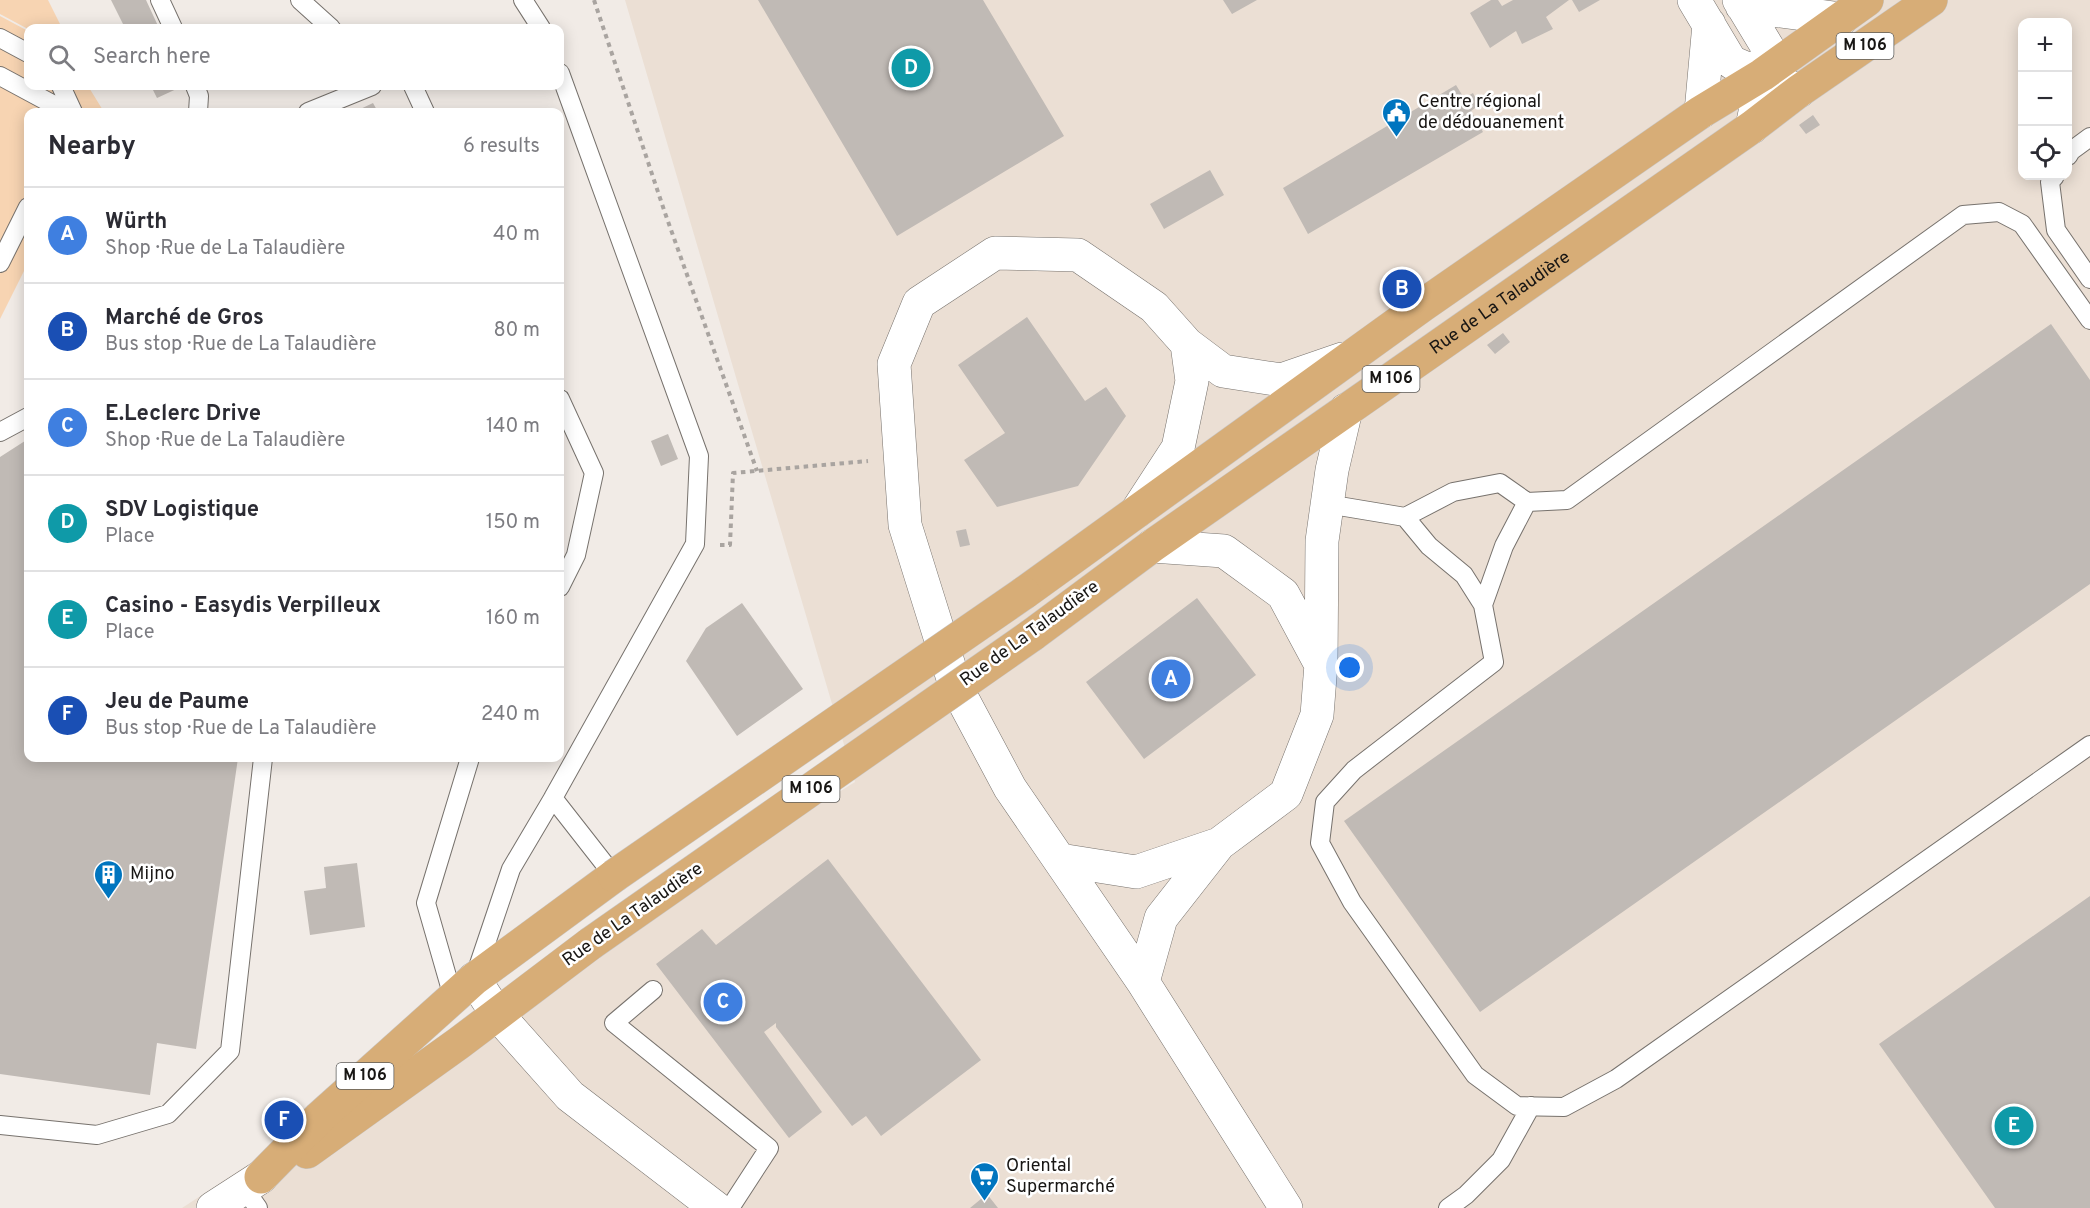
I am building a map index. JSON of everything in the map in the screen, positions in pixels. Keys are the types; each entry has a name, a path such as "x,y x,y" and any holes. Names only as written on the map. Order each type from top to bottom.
{"main road":[{"name":"Rue de La Talaudière","path":"254,1191 319,1118 463,988 615,876 1024,593 1360,352 1701,112 1762,75 1868,0"},
{"name":"Rue de La Talaudière","path":"254,1191 590,944 1032,634 1152,546 1931,0"}],"street":[{"path":"1741,3 1841,19"},
{"path":"1741,3 1768,48 1752,127"},
{"path":"1701,12 1731,62 1799,91"},
{"path":"1701,12 1701,112"},
{"path":"1286,1208 1143,982 1010,788 955,686 905,525 894,364 919,303 995,253 1078,255 1154,307 1187,344 1223,371 1281,380 1360,352"},
{"path":"1134,515 1178,448 1192,381 1187,344"},
{"path":"1143,982 1161,918 1219,844 1286,794 1317,715 1321,664 1322,541 1332,470 1346,410"},
{"path":"1152,546 1224,551 1283,594 1321,664"},
{"path":"1060,860 1136,872 1219,844"},
{"path":"463,988 497,1014 570,1096 716,1208"},
{"name":"Rue de La Talaudière","path":"213,1208 254,1191"}],"lane":[{"path":"160,0 171,24"},
{"path":"300,0 326,24"},
{"path":"523,0 538,24"},
{"path":"0,38 24,51"},
{"path":"0,76 24,89"},
{"path":"463,988 511,869 695,544 699,456 564,84"},
{"path":"26,90 60,108"},
{"path":"63,90 71,108"},
{"path":"197,90 199,96 198,108"},
{"path":"319,108 362,90"},
{"path":"415,90 423,108"},
{"path":"2072,150 2090,137"},
{"path":"2052,180 2050,182 2056,230 2090,279"},
{"path":"1327,504 1405,517 1453,492 1500,483 1527,502 1567,500 1963,215 2000,212 2022,224 2090,320"},
{"path":"0,263 24,215"},
{"path":"564,408 594,473 576,555 564,579"},
{"path":"0,432 24,419"},
{"path":"1483,605 1504,546 1527,502"},
{"path":"1405,517 1429,546 1464,574 1483,605 1494,662 1354,770 1325,802 1320,843 1352,902 1475,1075 1517,1106 1564,1107 1616,1079 2090,745"},
{"path":"0,1125 97,1135 168,1114 230,1051 263,762"},
{"path":"463,988 426,903 468,762"},
{"path":"553,798 615,876"},
{"path":"653,990 614,1023 769,1148 730,1208"},
{"path":"1448,1208 1466,1195 1501,1160 1531,1106"}],"path":[{"path":"594,0 665,213 758,471"},
{"path":"695,544 730,546 733,473 901,458"}],"shaded area":[{"path":"0,0 48,0 60,24 24,24 24,27 0,14"},
{"path":"625,0 2090,0 2090,1208 182,1208 319,1118 855,782"},
{"path":"0,16 24,29 24,90 90,90 102,108 24,108 24,271 0,319"}],"building":[{"path":"111,0 146,0 157,24 123,24"},
{"path":"758,0 983,0 1064,136 897,236"},
{"path":"1223,0 1257,0 1232,14"},
{"path":"1491,0 1498,0 1502,6 1513,0 1569,0 1546,17 1553,29 1522,44 1516,31 1490,48 1470,13"},
{"path":"1572,0 1600,0 1579,12"},
{"path":"1456,85 1464,98 1473,93 1479,105 1471,111 1483,132 1308,234 1283,188"},
{"path":"153,90 174,90 157,98"},
{"path":"373,103 376,108 362,108"},
{"path":"1813,115 1820,125 1806,134 1799,125"},
{"path":"1210,170 1224,195 1164,229 1150,204"},
{"path":"1027,317 1085,401 1106,387 1126,416 1078,486 997,507 964,460 1005,433 958,365"},
{"path":"2051,324 2090,380 2090,584 1480,1012 1344,821"},
{"path":"1503,333 1510,342 1495,354 1487,345"},
{"path":"668,434 678,459 661,466 651,441"},
{"name":"Mijno","path":"24,442 24,762 237,762 196,1049 157,1043 150,1095 0,1074 0,457"},
{"path":"966,529 970,545 960,547 956,531"},
{"path":"1197,598 1256,675 1144,759 1086,682"},
{"path":"742,603 803,689 737,736 686,661 706,628"},
{"path":"828,859 981,1060 881,1136 866,1116 852,1126 776,1027 776,1023 764,1032 822,1112 789,1138 656,964 702,929 716,945"},
{"path":"357,863 365,927 310,935 304,891 326,888 324,867"},
{"path":"2090,896 2090,1208 1995,1208 1879,1044"},
{"name":"Oriental Supermarché","path":"987,1194 998,1208 970,1208"}],"place":[{"name":"SDV Logistique","path":"911,68"},
{"name":"Centre régional de dédouanement","path":"1397,138"},
{"name":"Marché de Gros","path":"1402,289"},
{"name":"Würth","path":"1171,679"},
{"name":"Mijno","path":"109,900"},
{"name":"E.Leclerc Drive","path":"723,1002"},
{"name":"Jeu de Paume","path":"284,1120"},
{"name":"Casino - Easydis Verpilleux","path":"2014,1126"},
{"name":"Oriental Supermarché","path":"985,1202"}]}
